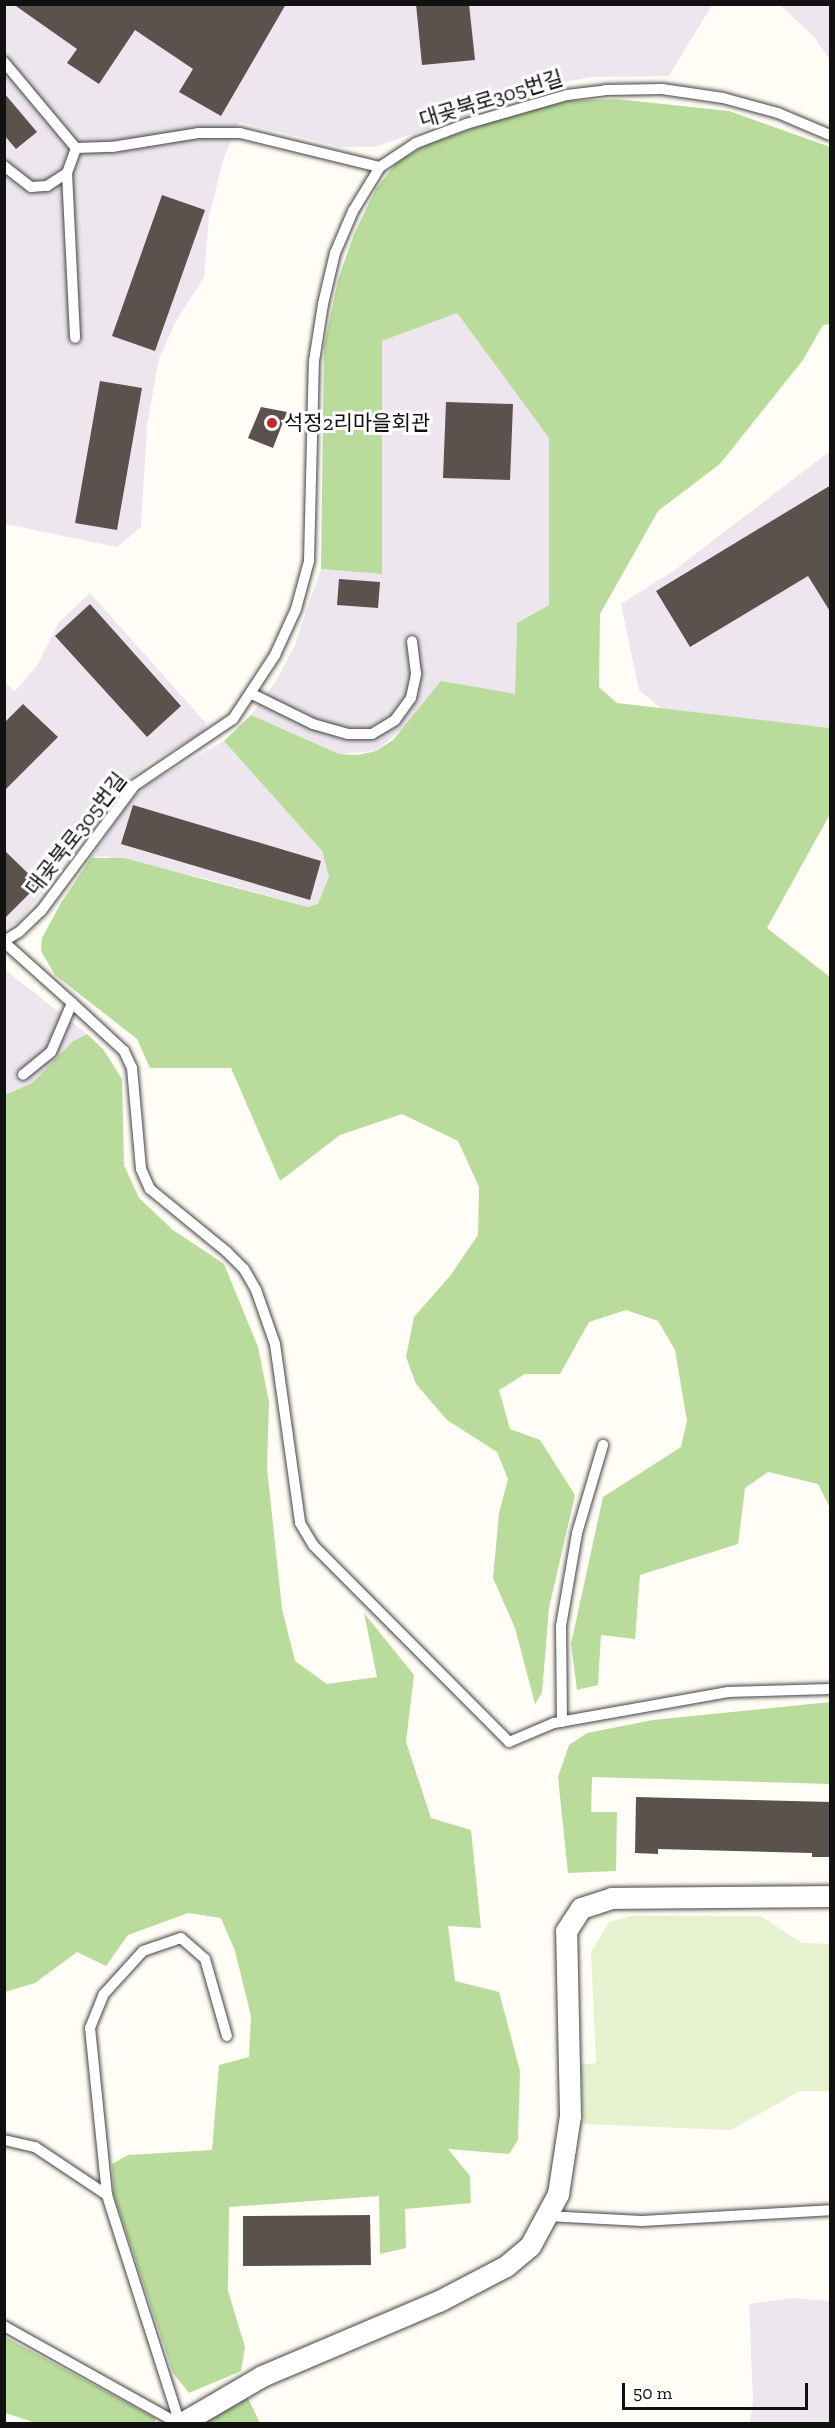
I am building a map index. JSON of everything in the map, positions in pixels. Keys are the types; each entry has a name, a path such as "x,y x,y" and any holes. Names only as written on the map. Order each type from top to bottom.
{"street":[{"path":"180,2424 262,2376 439,2301 506,2266 530,2246 558,2194 570,2116 566,1931 581,1908 610,1898 831,1896"}],"lane":[{"path":"4,62 76,148"},
{"name":"대곶북로305번길","path":"4,941 19,932 41,911 135,784 172,757 212,736 233,719 252,694 296,609 309,561 314,361 323,304 335,253 354,211 380,168 416,143 466,124 567,95 605,90 662,89 723,98 778,113 831,135"},
{"path":"76,148 112,147 198,133 240,133 380,168"},
{"path":"75,338 67,173 76,148"},
{"path":"4,166 31,187 47,186 67,173"},
{"path":"252,694 313,724 348,734 372,734 395,720 411,698 416,674 412,641"},
{"path":"4,941 124,1050 132,1068 141,1169 150,1189 227,1252 244,1269 256,1290 277,1353 300,1522 313,1545 509,1742 562,1722 728,1692 831,1689"},
{"path":"22,1075 51,1052 72,1003"},
{"path":"562,1722 561,1626 577,1533 603,1444"},
{"path":"180,2424 107,2195 90,2028 103,1995 143,1951 181,1938 205,1959 227,2036"},
{"path":"4,2140 35,2147 107,2195"},
{"path":"546,2216 642,2221 831,2210"},
{"path":"4,2326 180,2424"}],"shaded area":[{"path":"4,5 712,5 669,76 592,77 559,83 375,147 342,147 239,122 223,160 209,217 204,277 175,323 159,359 147,426 141,527 117,547 5,524"},
{"path":"780,5 830,5 830,60 814,37"},
{"path":"457,313 549,438 549,605 517,623 515,694 414,719 376,751 339,754 251,715 275,683 294,647 321,569 382,574 382,341"},
{"path":"830,451 830,728 662,709 639,690 621,604 673,571"},
{"path":"90,593 206,723 204,732 150,762 112,794 36,900 18,922 5,929 4,682 15,691 36,667 59,622"},
{"path":"224,741 322,851 329,877 318,904 309,907 207,879 104,856 91,858 131,800 148,784"},
{"path":"4,969 87,1034 73,1041 32,1083 5,1095"},
{"path":"792,2298 830,2301 830,2423 750,2423 753,2400 749,2304"}],"green space":[{"path":"616,99 729,111 830,147 830,324 823,325 803,360 720,464 658,511 600,614 599,687 617,703 830,728 830,814 767,928 830,977 830,1508 818,1484 768,1472 745,1488 738,1544 640,1575 635,1639 601,1635 598,1685 577,1690 571,1644 603,1497 681,1447 687,1421 675,1350 658,1321 626,1310 589,1322 560,1374 525,1374 499,1390 510,1429 540,1440 575,1495 549,1608 542,1693 535,1704 515,1628 493,1578 499,1513 508,1479 497,1452 447,1420 416,1384 406,1357 414,1317 450,1276 478,1235 479,1187 458,1141 402,1114 340,1135 280,1181 231,1068 150,1068 137,1039 55,975 41,951 42,938 61,903 91,858 124,858 308,907 318,904 329,877 322,851 224,741 251,715 339,754 358,755 376,751 393,740 441,681 515,694 517,623 549,605 549,438 457,313 382,341 382,574 321,569 324,347 338,280 354,234 376,189 397,162 428,144 502,118 568,101"},
{"path":"87,1034 103,1049 122,1079 124,1165 139,1198 173,1230 224,1264 258,1347 269,1402 267,1468 282,1609 295,1661 327,1684 377,1677 364,1613 414,1675 406,1742 431,1818 471,1830 481,1928 448,1926 455,1981 499,1992 520,2071 518,2140 509,2154 448,2149 470,2176 471,2203 405,2209 406,2248 380,2254 379,2196 229,2207 228,2291 245,2347 241,2371 189,2393 173,2373 114,2195 112,2164 128,2155 212,2150 219,2065 249,2057 251,2016 235,1951 221,1918 188,1913 128,1935 106,1966 77,1952 35,1983 5,1992 5,1095 32,1083 73,1041"},
{"path":"830,1702 830,1784 592,1777 591,1812 617,1812 616,1871 568,1873 558,1777 569,1745 587,1733 653,1720"},
{"path":"632,1916 761,1916 802,1943 830,1944 830,2091 800,2091 731,2130 584,2124 581,2065 596,2063 591,1952 609,1922"},
{"path":"5,2337 155,2418 155,2423 36,2423 5,2413"},
{"path":"247,2396 260,2423 193,2424"}],"building":[{"path":"13,4 286,4 221,116 179,92 193,69 135,30 99,84 67,63 77,49"},
{"path":"416,4 469,4 475,60 422,65"},
{"path":"4,93 37,132 16,149 4,135"},
{"path":"162,195 205,210 155,351 112,336"},
{"path":"100,381 142,388 117,530 75,523"},
{"path":"446,402 513,404 510,480 443,478"},
{"name":"석정2리마을회관","path":"261,407 287,412 273,448 248,438"},
{"path":"831,485 831,613 808,576 690,647 656,591"},
{"path":"339,579 380,582 378,608 337,605"},
{"path":"90,604 181,706 147,737 55,636"},
{"path":"23,704 58,737 4,791 4,723"},
{"path":"133,805 321,861 310,900 121,844"},
{"path":"4,850 39,884 4,919"},
{"path":"636,1797 831,1802 831,1857 812,1857 812,1853 658,1849 658,1854 635,1853"},
{"path":"370,2215 371,2265 243,2266 243,2216"}],"place":[{"name":"석정2리마을회관","path":"272,423"}]}
